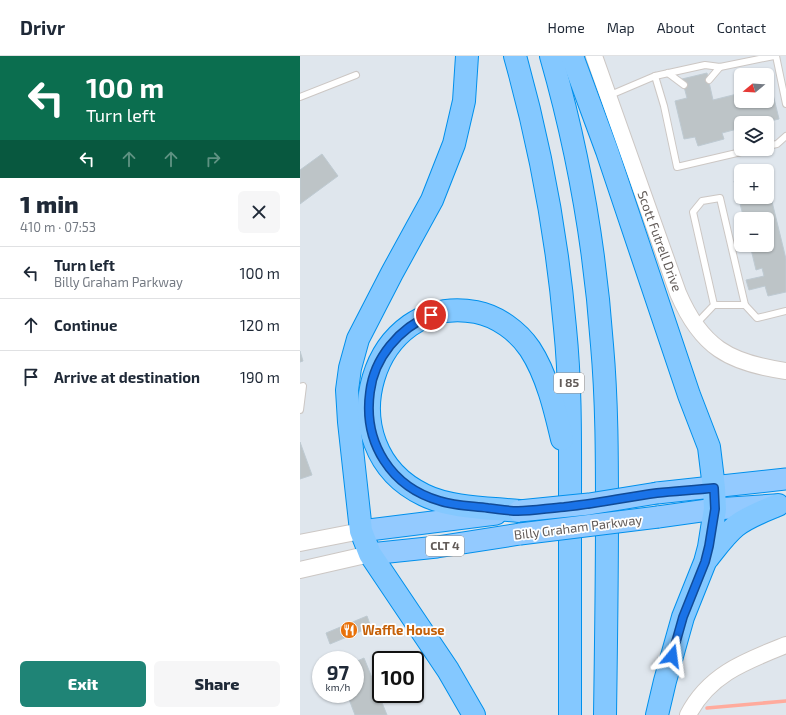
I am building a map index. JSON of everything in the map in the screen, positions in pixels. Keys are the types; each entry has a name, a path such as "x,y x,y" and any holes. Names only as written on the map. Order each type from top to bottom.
{"highway":[{"path":"467,56 464,101 454,144 447,165 432,200 392,272 358,339 352,357 348,390 348,406 362,531 370,554 448,670 474,715"},
{"name":"I 85","path":"515,56 539,150 550,207 566,329 570,473 570,715"},
{"path":"551,56 567,120 585,205 594,267 602,346 607,478 605,715"},
{"path":"572,56 607,151 689,395 709,446 714,498 709,546 705,562 683,617 657,715"},
{"path":"519,511 454,504 424,495 409,486 395,474 384,461 375,445 372,435 369,417 370,389 375,371 384,354 402,332 422,318 448,310 464,310 482,313 511,328 529,348 537,362 548,389 558,421 570,473"},
{"name":"Billy Graham Parkway","path":"370,554 437,547 520,534 658,517 714,498 786,479"},
{"name":"Billy Graham Parkway","path":"362,531 519,511 589,504 657,493 782,505"},
{"path":"705,562 724,538 736,526 751,516 782,505"}],"street":[{"name":"Scott Futrell Drive","path":"596,57 608,96 678,293 695,326 714,346 734,358 757,366 786,371"},
{"path":"300,543 362,531"},
{"path":"300,570 370,554"},
{"path":"688,715 703,692 730,670 748,660 786,645"}],"lane":[{"path":"608,96 655,76 705,65 720,67 775,56 786,104"},
{"path":"708,80 720,67"},
{"path":"668,73 684,85"},
{"path":"300,97 356,75"},
{"path":"655,76 664,106 677,167 734,154"},
{"path":"774,145 777,144 786,136"},
{"path":"714,304 693,212 702,201 720,198 744,305 757,318 786,311"},
{"path":"695,326 714,304"},
{"path":"714,304 744,305"},
{"path":"300,387 303,386 300,410"}],"building":[{"path":"707,73 713,100 734,95 734,108 774,108 774,98 779,119 774,120 774,116 734,116 734,130 722,133 724,139 698,146 695,137 684,139 675,101 687,98 682,79"},
{"path":"322,154 338,176 300,204 300,170"},
{"path":"740,204 773,204 786,259 786,292 768,296 765,286 749,290 746,280 764,276 762,268 756,270 752,252 774,252 774,212 742,212"},
{"path":"300,351 303,361 300,362"},
{"path":"300,442 312,475 300,479"},
{"name":"Waffle House","path":"367,616 371,627 330,644 326,633"},
{"path":"364,658 372,678 372,703 382,703 387,715 355,715 350,703 364,703"}],"waterway":[{"path":"707,708 786,701"}],"place":[{"name":"Waffle House","path":"349,630"}],"route":[{"path":"431,315 414,323 402,332 389,346 375,371 370,389 369,417 375,445 384,461 395,474 409,486 424,495 454,504 519,511 589,504 657,493 714,488 715,509 705,562 683,617 672,656"}]}
